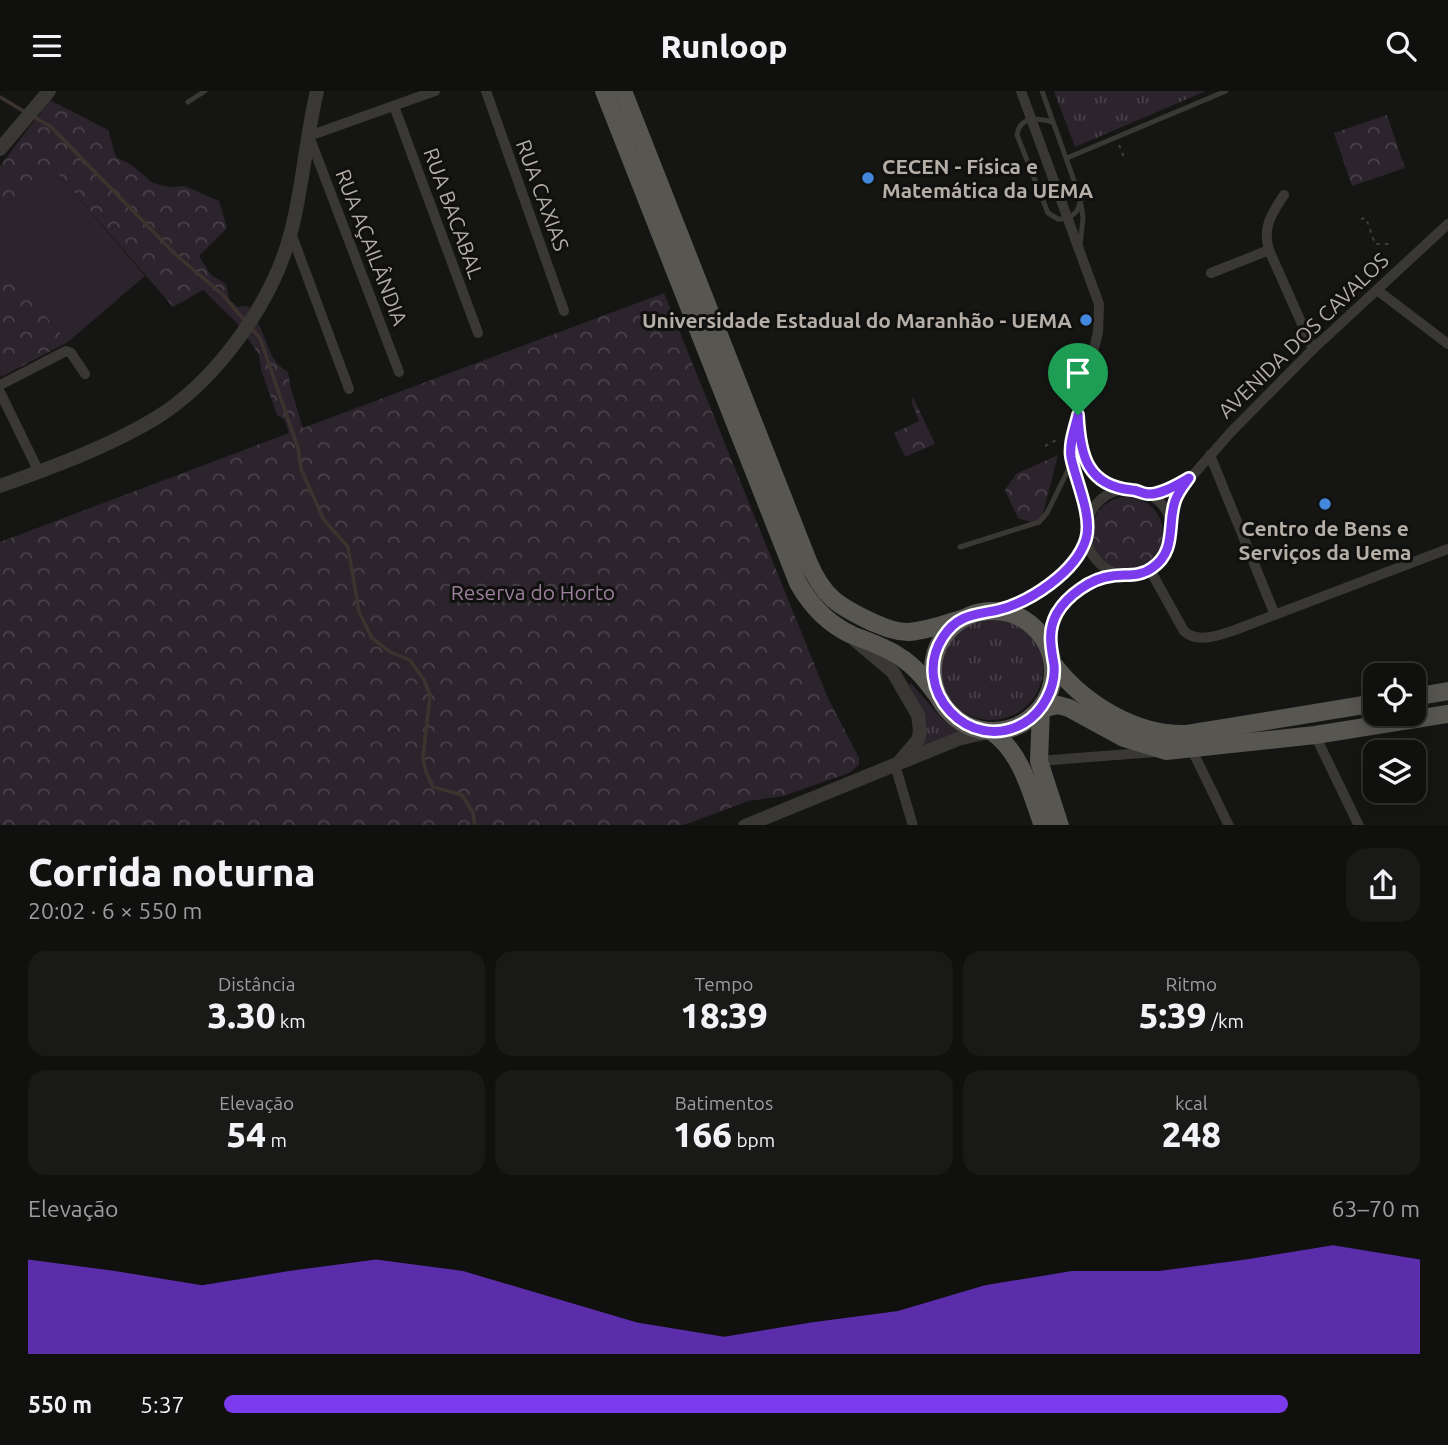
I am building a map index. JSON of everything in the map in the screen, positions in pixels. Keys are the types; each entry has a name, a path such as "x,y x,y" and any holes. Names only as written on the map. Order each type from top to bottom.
{"main road":[{"path":"604,91 793,572 810,603 837,627 900,657 922,676 960,722 973,729 990,732 1016,728 1041,709 1058,705 1069,708 1124,738 1166,751 1446,719"},
{"path":"623,91 807,561 821,588 833,601 889,629 914,631 978,612 996,610 1017,615 1037,629 1068,681 1107,711 1139,726 1168,734 1187,734 1363,705"},
{"path":"942,702 933,676 934,657 946,633 961,619"},
{"path":"1052,658 1053,681 1041,709 1039,761 1060,825"},
{"path":"1426,695 1448,691"},
{"path":"990,732 1002,739 1023,772 1043,825"}],"street":[{"path":"0,149 48,91"},
{"path":"0,487 116,439 158,417 196,385 243,334 277,271 291,233 317,91"},
{"path":"309,136 435,91"},
{"name":"RUA CAXIAS","path":"486,91 564,311"},
{"path":"1021,91 1097,294 1100,314 1098,332 1070,447 1081,488 1086,539 1090,552 1098,563 1123,575"},
{"name":"RUA BACABAL","path":"394,106 478,333"},
{"name":"RUA AÇAILÂNDIA","path":"309,136 399,372"},
{"path":"1284,195 1266,228 1269,250 1313,349"},
{"name":"AVENIDA DOS CAVALOS","path":"1171,526 1175,501 1189,478 1210,455 1313,349 1448,224"},
{"path":"291,233 349,389"},
{"path":"1211,274 1269,250"},
{"path":"1377,289 1448,344"},
{"path":"0,385 66,351 71,353 85,373"},
{"path":"0,392 39,472"},
{"path":"1078,415 1081,446 1090,468 1106,483 1120,490"},
{"path":"1210,455 1275,615"},
{"name":"AVENIDA DOS CAVALOS","path":"1148,494 1189,478"},
{"path":"1052,658 1053,621 1062,605 1091,582 1101,578 1137,575 1150,570 1160,562 1171,539 1167,513 1159,502 1148,494 1134,490 1120,490 1108,494 1090,513 1086,525"},
{"path":"996,610 1029,598 1058,578 1086,539"},
{"path":"1150,570 1184,631 1190,636 1202,638 1275,615 1448,549"},
{"path":"837,627 890,668 918,715 918,740 895,765"},
{"path":"745,825 958,739 990,732"},
{"path":"1315,735 1359,825"},
{"path":"1192,750 1229,825"},
{"path":"1039,761 1166,751"},
{"path":"895,765 913,825"}],"lane":[{"path":"188,101 205,91"},
{"path":"1042,91 1081,200 1083,218 1080,250"},
{"path":"1067,158 1226,91"},
{"path":"1053,122 1031,120 1018,127 1018,140 1048,213 1058,219 1068,219 1077,211 1081,200"},
{"path":"960,547 1039,522 1047,513 1072,461"}],"path":[{"path":"1116,137 1125,160"},
{"path":"1361,219 1366,218 1375,244 1391,244"}],"green space":[{"path":"1054,91 1206,91 1075,147"},
{"name":"Reserva do Horto","path":"50,100 108,130 116,157 130,164 153,183 170,187 185,186 219,201 227,228 199,256 211,275 226,284 230,301 238,307 248,306 273,357 288,372 303,428 664,293 828,698 859,758 859,765 849,773 783,796 749,801 684,825 0,825 0,542 289,433 284,419 277,415 261,370 259,354 235,321 203,290 173,307 52,167 0,211 0,166"},
{"path":"1387,115 1405,168 1352,186 1334,133"},
{"path":"52,167 145,276 68,342 0,262 0,211"},
{"path":"0,262 68,342 1,377 0,374"},
{"path":"913,397 935,444 905,457 894,433 919,421 912,403"},
{"path":"1058,455 1040,525 1018,518 1005,490 1016,474"},
{"path":"1127,497 1147,503 1157,513 1163,533 1157,553 1147,563 1127,569 1107,563 1097,553 1091,533 1097,513 1107,503"},
{"path":"991,616 1011,620 1028,631 1039,648 1043,668 1039,688 1028,705 1011,716 991,720 971,716 954,705 943,688 939,668 943,648 954,631 971,620"},
{"path":"911,683 942,719 960,732 922,747 921,712 909,685"}],"waterway":[{"path":"0,97 25,112"},
{"path":"32,116 50,126 176,255 222,294 245,321"},
{"path":"250,327 260,338 298,448 301,469 324,520 348,547 359,612 372,638 390,652 410,660 424,680 430,695 423,758 426,772 433,787 462,795 473,813 475,825"}],"place":[{"name":"CECEN - Física e Matemática da UEMA","path":"868,178"},
{"name":"Universidade Estadual do Maranhão - UEMA","path":"1086,320"},
{"name":"Centro de Bens e Serviços da Uema","path":"1325,504"}],"route":[{"path":"1078,415 1085,458 1097,477 1106,483 1120,490 1148,494 1189,478 1178,492 1175,501 1167,551 1160,562 1150,570 1137,575 1101,578 1091,582 1062,605 1053,621 1051,632 1053,681 1045,702 1036,715 1016,728 1004,731 973,729 948,712 942,702 933,676 934,657 946,633 961,619 1029,598 1058,578 1078,553 1086,539 1086,525 1081,488 1070,447 1078,415"}]}
